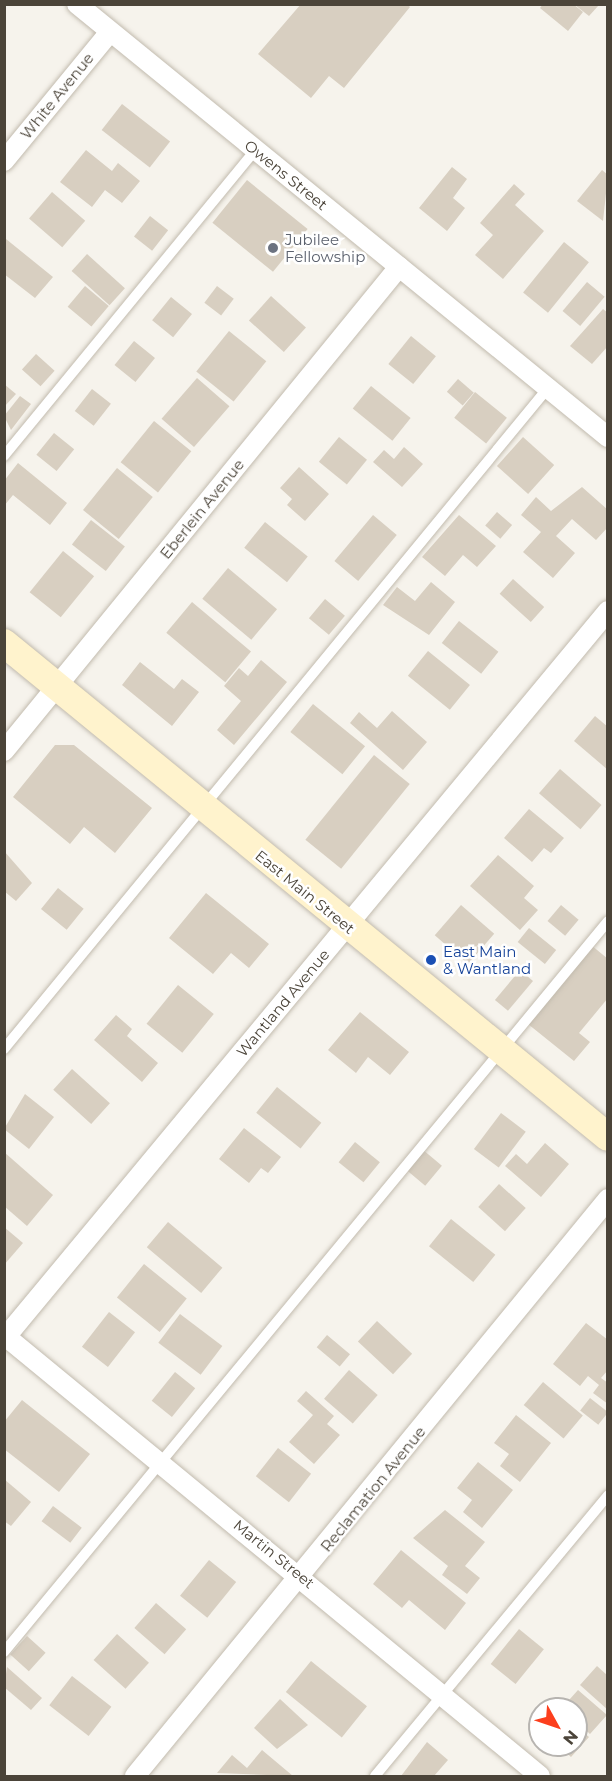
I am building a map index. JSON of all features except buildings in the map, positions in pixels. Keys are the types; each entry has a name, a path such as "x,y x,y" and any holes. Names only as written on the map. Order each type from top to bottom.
{"street":[{"name":"Owens Street","path":"77,4 608,437"},
{"name":"White Avenue","path":"4,161 110,32"},
{"name":"Eberlein Avenue","path":"4,751 399,267"},
{"name":"Wantland Avenue","path":"5,1337 608,611"},
{"name":"East Main Street","path":"4,643 346,926 608,1137"},
{"name":"Reclamation Avenue","path":"135,1776 302,1576 608,1199"},
{"name":"Martin Street","path":"5,1337 302,1576 540,1776"}],"lane":[{"path":"4,456 255,150"},
{"path":"4,1049 548,388"},
{"path":"4,1652 608,921"},
{"path":"375,1776 608,1495"}],"place":[{"name":"Jubilee Fellowship","path":"273,248"},
{"name":"East Main & Wantland","path":"431,960"}]}
